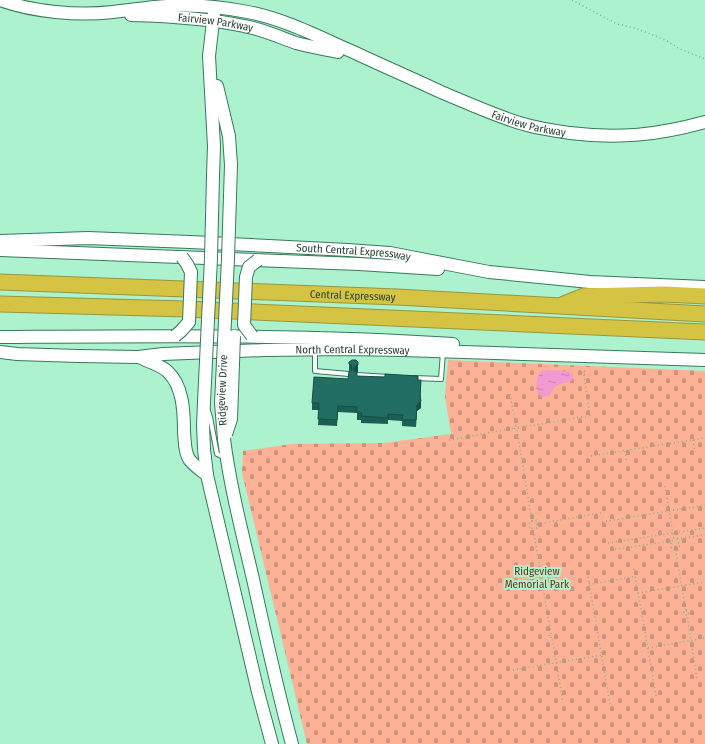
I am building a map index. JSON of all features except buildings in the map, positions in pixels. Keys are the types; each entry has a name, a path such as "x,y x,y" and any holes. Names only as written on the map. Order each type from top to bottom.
{"highway":[{"name":"Central Expressway","path":"0,282 382,296 705,314"},
{"path":"559,306 584,296 664,294 705,296"},
{"name":"Central Expressway","path":"0,304 202,310 705,332"}],"main road":[{"name":"Fairview Parkway","path":"0,0 22,7 76,14 146,16 213,21 245,26 298,43 363,57"},
{"name":"Fairview Parkway","path":"88,14 169,5 214,7 254,13 277,20 309,33 479,108 513,121 537,128 588,135 631,136 670,130 705,122"},
{"name":"Ridgeview Drive","path":"214,7 209,56 214,146 211,258 203,425 204,449 207,475 258,692 272,744"},
{"name":"Ridgeview Drive","path":"209,56 229,136 229,336 221,403 224,439 229,472 280,701 292,744"},
{"name":"South Central Expressway","path":"0,241 88,238 348,250 390,253 490,272 590,282 705,286"},
{"path":"0,250 228,258 490,272"},
{"path":"175,336 189,322 191,272 182,257"},
{"path":"252,336 244,325 246,277 249,268 258,260"},
{"path":"0,338 252,336 428,342 530,349 562,355"},
{"name":"North Central Expressway","path":"0,352 17,354 138,357 164,354 258,350 355,349 705,360"},
{"path":"138,357 166,371 174,380 180,392 184,422 185,446 188,458 195,466 207,475"},
{"path":"237,601 257,597"}],"lane":[{"path":"315,349 315,371 349,374"},
{"path":"411,378 442,379 443,351"},
{"path":"357,375 396,377"},
{"path":"204,402 210,417 217,454 227,459"}],"path":[{"path":"572,0 617,24 635,28 653,35 705,59"},
{"path":"584,375 590,416"},
{"path":"510,394 532,521 529,522 530,529 533,528"},
{"path":"449,440 580,417 588,418"},
{"path":"591,456 705,438"},
{"path":"693,440 695,452"},
{"path":"625,451 627,463"},
{"path":"665,486 674,540"},
{"path":"602,522 705,505"},
{"path":"537,524 601,513"},
{"path":"532,521 536,520 537,524"},
{"path":"533,528 537,528 537,524"},
{"path":"533,528 551,634 549,634 550,638 552,637 563,703"},
{"path":"608,543 705,528"},
{"path":"611,550 705,535"},
{"path":"671,540 671,548 680,546 677,539"},
{"path":"676,547 686,611 688,611 689,614 687,615 697,680"},
{"path":"634,569 656,696"},
{"path":"589,583 599,583 632,577 635,575"},
{"path":"588,577 610,704"},
{"path":"638,593 705,582"},
{"path":"647,648 705,638"},
{"path":"513,670 602,655"}],"green space":[{"name":"Ridgeview Memorial Park","path":"448,360 705,371 705,744 307,744 242,473 243,451 291,444 384,443 451,434 445,397"}],"water":[{"path":"543,370 568,371 573,374 573,379 570,382 558,385 550,395 542,397 538,394 536,386 538,376"}]}
